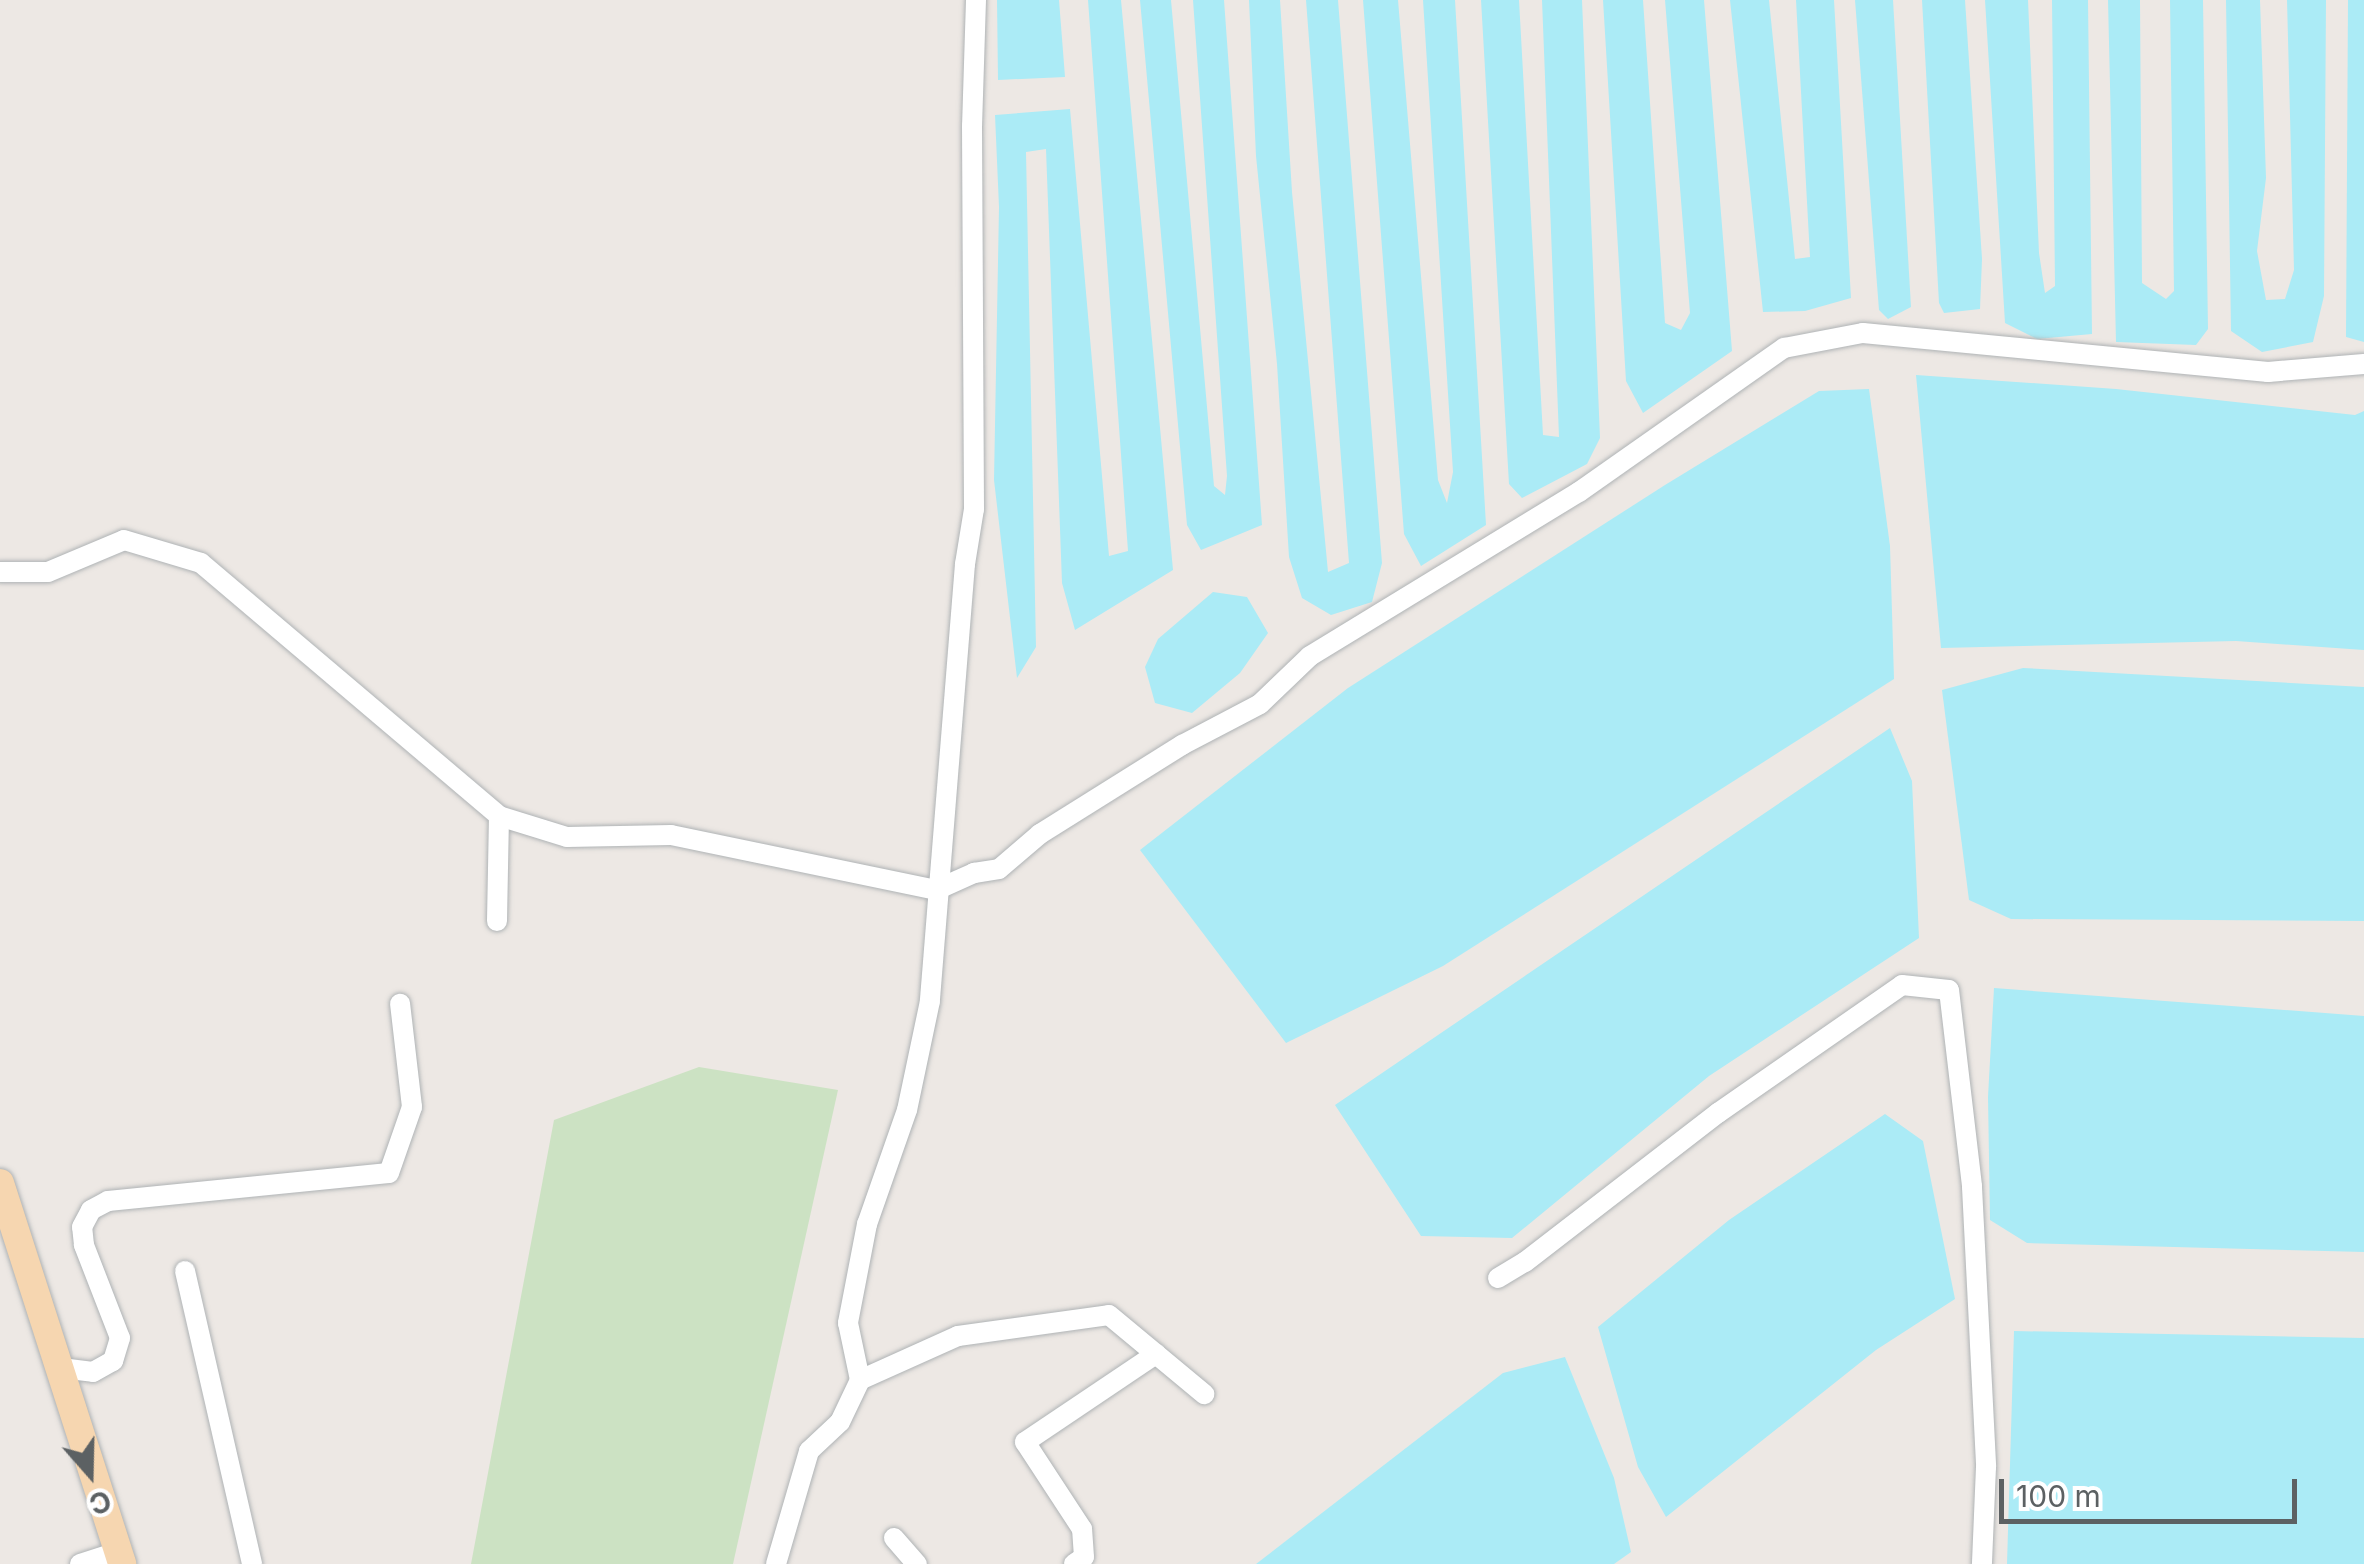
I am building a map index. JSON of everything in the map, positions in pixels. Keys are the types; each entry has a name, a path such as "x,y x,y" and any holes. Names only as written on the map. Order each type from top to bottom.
{"main road":[{"path":"0,1183 120,1558"}],"lane":[{"path":"776,1564 808,1451 840,1422 860,1380 848,1323 867,1224 908,1110 930,1001 965,564 974,509 972,126 976,0"},
{"path":"0,572 48,572 124,540 200,563 499,816 567,837 671,835 936,890 974,873 999,869 1040,834 1182,746 1260,704 1310,656 1579,492 1784,348 1863,333 2268,372 2364,364"},
{"path":"497,921 499,816"},
{"path":"1498,1278 1718,1112 1902,985 1949,990 1972,1187 1986,1468 1982,1564"},
{"path":"61,1368 93,1372 113,1362 120,1338 84,1245 82,1226 91,1210 108,1201 389,1173 412,1107 400,1004"},
{"path":"185,1270 252,1564"},
{"path":"860,1380 958,1336 1109,1315 1204,1394"},
{"path":"1074,1564 1084,1557 1082,1529 1025,1442 1156,1354"},
{"path":"894,1538 916,1564"},
{"path":"80,1564 120,1558"}],"green space":[{"path":"699,1067 838,1090 733,1564 471,1564 554,1120"}],"water":[{"path":"997,0 1059,0 1065,77 998,80"},
{"path":"1088,0 1121,0 1173,570 1075,630 1062,583 1046,149 1026,152 1036,647 1017,678 994,480 999,207 995,115 1070,109 1109,556 1128,551"},
{"path":"1140,0 1171,0 1214,486 1225,495 1227,476 1193,0 1224,0 1262,525 1201,550 1187,525"},
{"path":"1249,0 1280,0 1292,192 1328,572 1349,563 1306,0 1338,0 1382,563 1372,602 1331,615 1302,598 1289,557 1277,364 1256,156"},
{"path":"1363,0 1398,0 1438,480 1447,503 1453,472 1423,0 1455,0 1486,525 1421,566 1404,534"},
{"path":"1481,0 1519,0 1543,435 1559,437 1542,0 1582,0 1600,438 1587,464 1522,498 1509,484"},
{"path":"1603,0 1643,0 1665,323 1681,330 1690,313 1665,0 1704,0 1732,351 1643,413 1626,381"},
{"path":"1730,0 1769,0 1795,259 1810,257 1796,0 1834,0 1851,298 1805,311 1763,312"},
{"path":"1855,0 1893,0 1911,307 1888,319 1879,310"},
{"path":"1922,0 1965,0 1982,259 1980,309 1944,313 1939,303"},
{"path":"1985,0 2028,0 2039,253 2045,293 2055,286 2052,0 2088,0 2092,334 2037,339 2005,323"},
{"path":"2108,0 2140,0 2142,283 2166,299 2174,291 2170,0 2203,0 2208,329 2196,345 2116,342"},
{"path":"2226,0 2260,0 2266,178 2257,251 2266,300 2285,299 2294,270 2287,0 2326,0 2324,296 2313,342 2262,352 2231,331"},
{"path":"2348,0 2364,0 2364,342 2346,337"},
{"path":"1916,375 2116,389 2355,415 2364,411 2364,650 2236,641 1941,648"},
{"path":"1869,389 1890,546 1894,679 1443,966 1286,1043 1140,850 1348,688 1665,485 1819,391"},
{"path":"1213,592 1247,597 1268,633 1240,673 1192,713 1155,703 1145,667 1158,639"},
{"path":"2023,668 2364,687 2364,921 2011,919 1969,900 1942,690"},
{"path":"1890,728 1912,781 1919,938 1709,1076 1512,1238 1421,1236 1335,1105"},
{"path":"1994,988 2364,1016 2364,1252 2027,1243 1990,1220 1988,1097"},
{"path":"1885,1114 1923,1141 1955,1299 1876,1350 1666,1517 1638,1467 1598,1327 1729,1220"},
{"path":"2014,1331 2364,1338 2364,1564 2007,1564"},
{"path":"1565,1357 1614,1478 1631,1552 1614,1564 1256,1564 1503,1373"}]}
